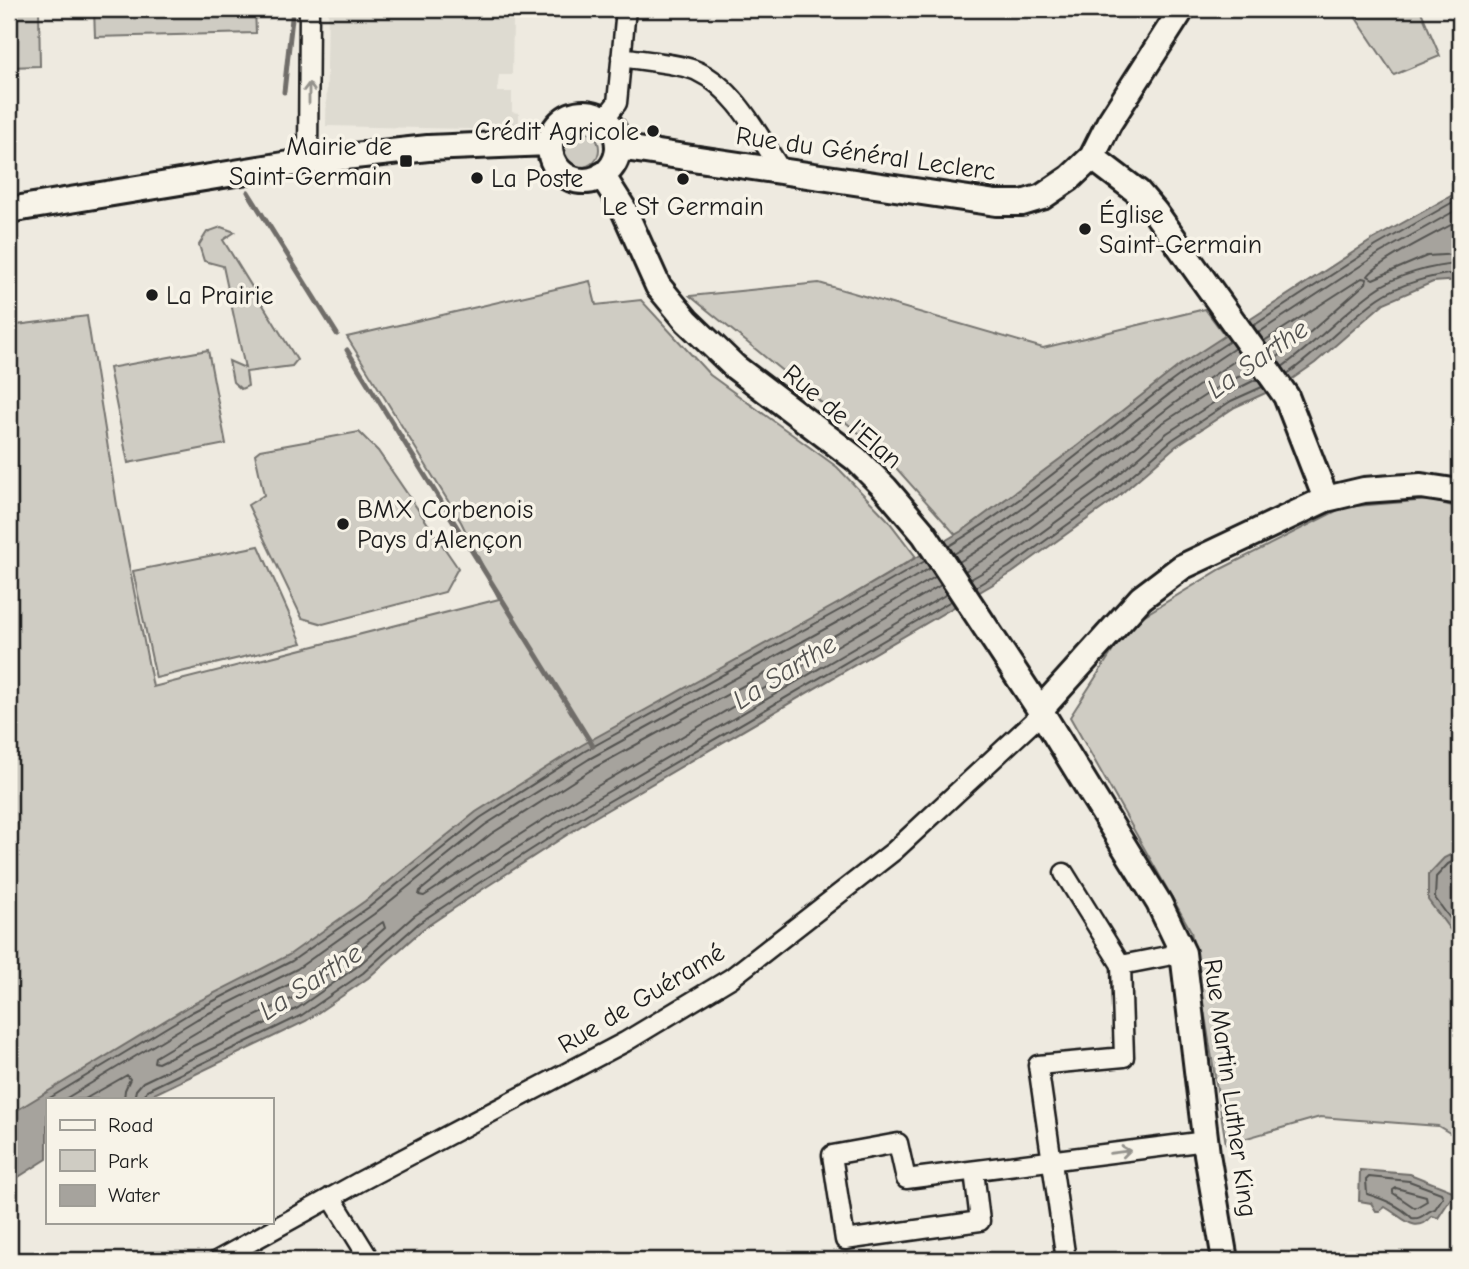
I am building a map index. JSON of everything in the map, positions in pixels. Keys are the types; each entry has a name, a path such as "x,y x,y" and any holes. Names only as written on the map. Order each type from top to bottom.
{"street":[{"path":"308,162 309,9"},
{"path":"604,119 617,103 626,9"},
{"path":"1182,9 1109,123 1092,157 1138,192 1286,396 1326,499"},
{"path":"621,57 696,70 724,90 746,115 781,170"},
{"path":"582,113 594,114 604,119 614,132 618,147 614,163 602,175 590,181 576,180 561,173 552,159 550,143 560,122 582,113"},
{"path":"9,210 308,162 428,148 550,143"},
{"name":"Rue du Général Leclerc","path":"618,147 996,204 1042,197 1070,178 1092,157"},
{"name":"Rue de l'Elan","path":"602,175 623,208 658,286 687,321 735,367 856,459 885,488 924,534 1041,710"},
{"path":"1041,710 1141,598 1182,567 1326,499 1364,491 1421,486 1460,492"},
{"name":"Rue Martin Luther King","path":"1041,710 1159,902 1183,953 1206,1141 1225,1260"},
{"name":"Rue de Guéramé","path":"218,1260 331,1197 625,1042 731,978 894,851 1034,721 1041,710"},
{"path":"1064,873 1121,965 1124,1057 1038,1065 1066,1260"},
{"path":"1121,965 1183,953"},
{"path":"974,1171 980,1221 845,1240 832,1155 898,1143 906,1180 974,1171 1206,1141"},
{"path":"331,1197 370,1260"}],"shaded area":[{"path":"328,9 500,9 500,18 513,19 512,75 499,75 497,92 512,92 512,112 519,113 519,130 326,126"}],"green space":[{"path":"9,9 39,9 40,66 9,67"},
{"path":"94,9 255,9 256,33 95,37"},
{"path":"1350,9 1420,9 1440,56 1394,75"},
{"path":"581,131 593,137 599,149 593,161 581,167 569,161 563,149 569,137"},
{"path":"221,227 235,232 223,240 297,360 292,366 246,372 248,386 241,389 233,382 229,361 245,368 223,266 204,261 199,245 207,232"},
{"path":"590,281 596,305 641,300 710,375 837,467 887,519 916,557 844,600 120,1098 46,1098 9,1181 9,326 87,316 117,505 153,687 499,599 461,522 347,337"},
{"path":"819,283 1043,348 1205,309 1229,341 963,543 881,451 690,296"},
{"path":"208,350 226,444 128,463 109,368"},
{"name":"BMX Corbenois Pays d'Alençon","path":"359,432 378,451 458,568 445,592 323,624 302,618 248,505 264,495 255,454 260,450"},
{"path":"1429,500 1460,508 1460,1139 1438,1126 1320,1117 1226,1144 1191,931 1070,717 1130,624 1221,569 1344,507"},
{"path":"259,546 302,643 156,678 133,571"}],"water":[{"name":"La Sarthe","path":"1460,191 1460,280 1433,282 1384,303 1315,363 1285,384 1235,407 1176,446 1114,500 1012,573 590,820 423,929 368,978 306,1021 146,1098 46,1098 46,1160 9,1183 9,1115 189,1006 289,955 365,901 476,812 582,745 844,600 965,529 1076,447 1180,365 1372,240"},
{"path":"1460,850 1460,943 1428,900 1428,875 1444,858"},
{"path":"1360,1170 1410,1174 1455,1192 1438,1218 1432,1216 1426,1222 1414,1225 1385,1207 1376,1211 1371,1203 1359,1201"}],"waterway":[{"path":"284,92 293,9"},
{"path":"248,192 337,334"},
{"path":"347,350 593,746"}],"place":[{"name":"Crédit Agricole","path":"653,131"},
{"name":"Mairie de Saint-Germain","path":"406,161"},
{"name":"La Poste","path":"477,178"},
{"name":"Le St Germain","path":"683,179"},
{"name":"Église Saint-Germain","path":"1085,229"},
{"name":"La Prairie","path":"152,295"},
{"name":"BMX Corbenois Pays d'Alençon","path":"343,524"}]}
